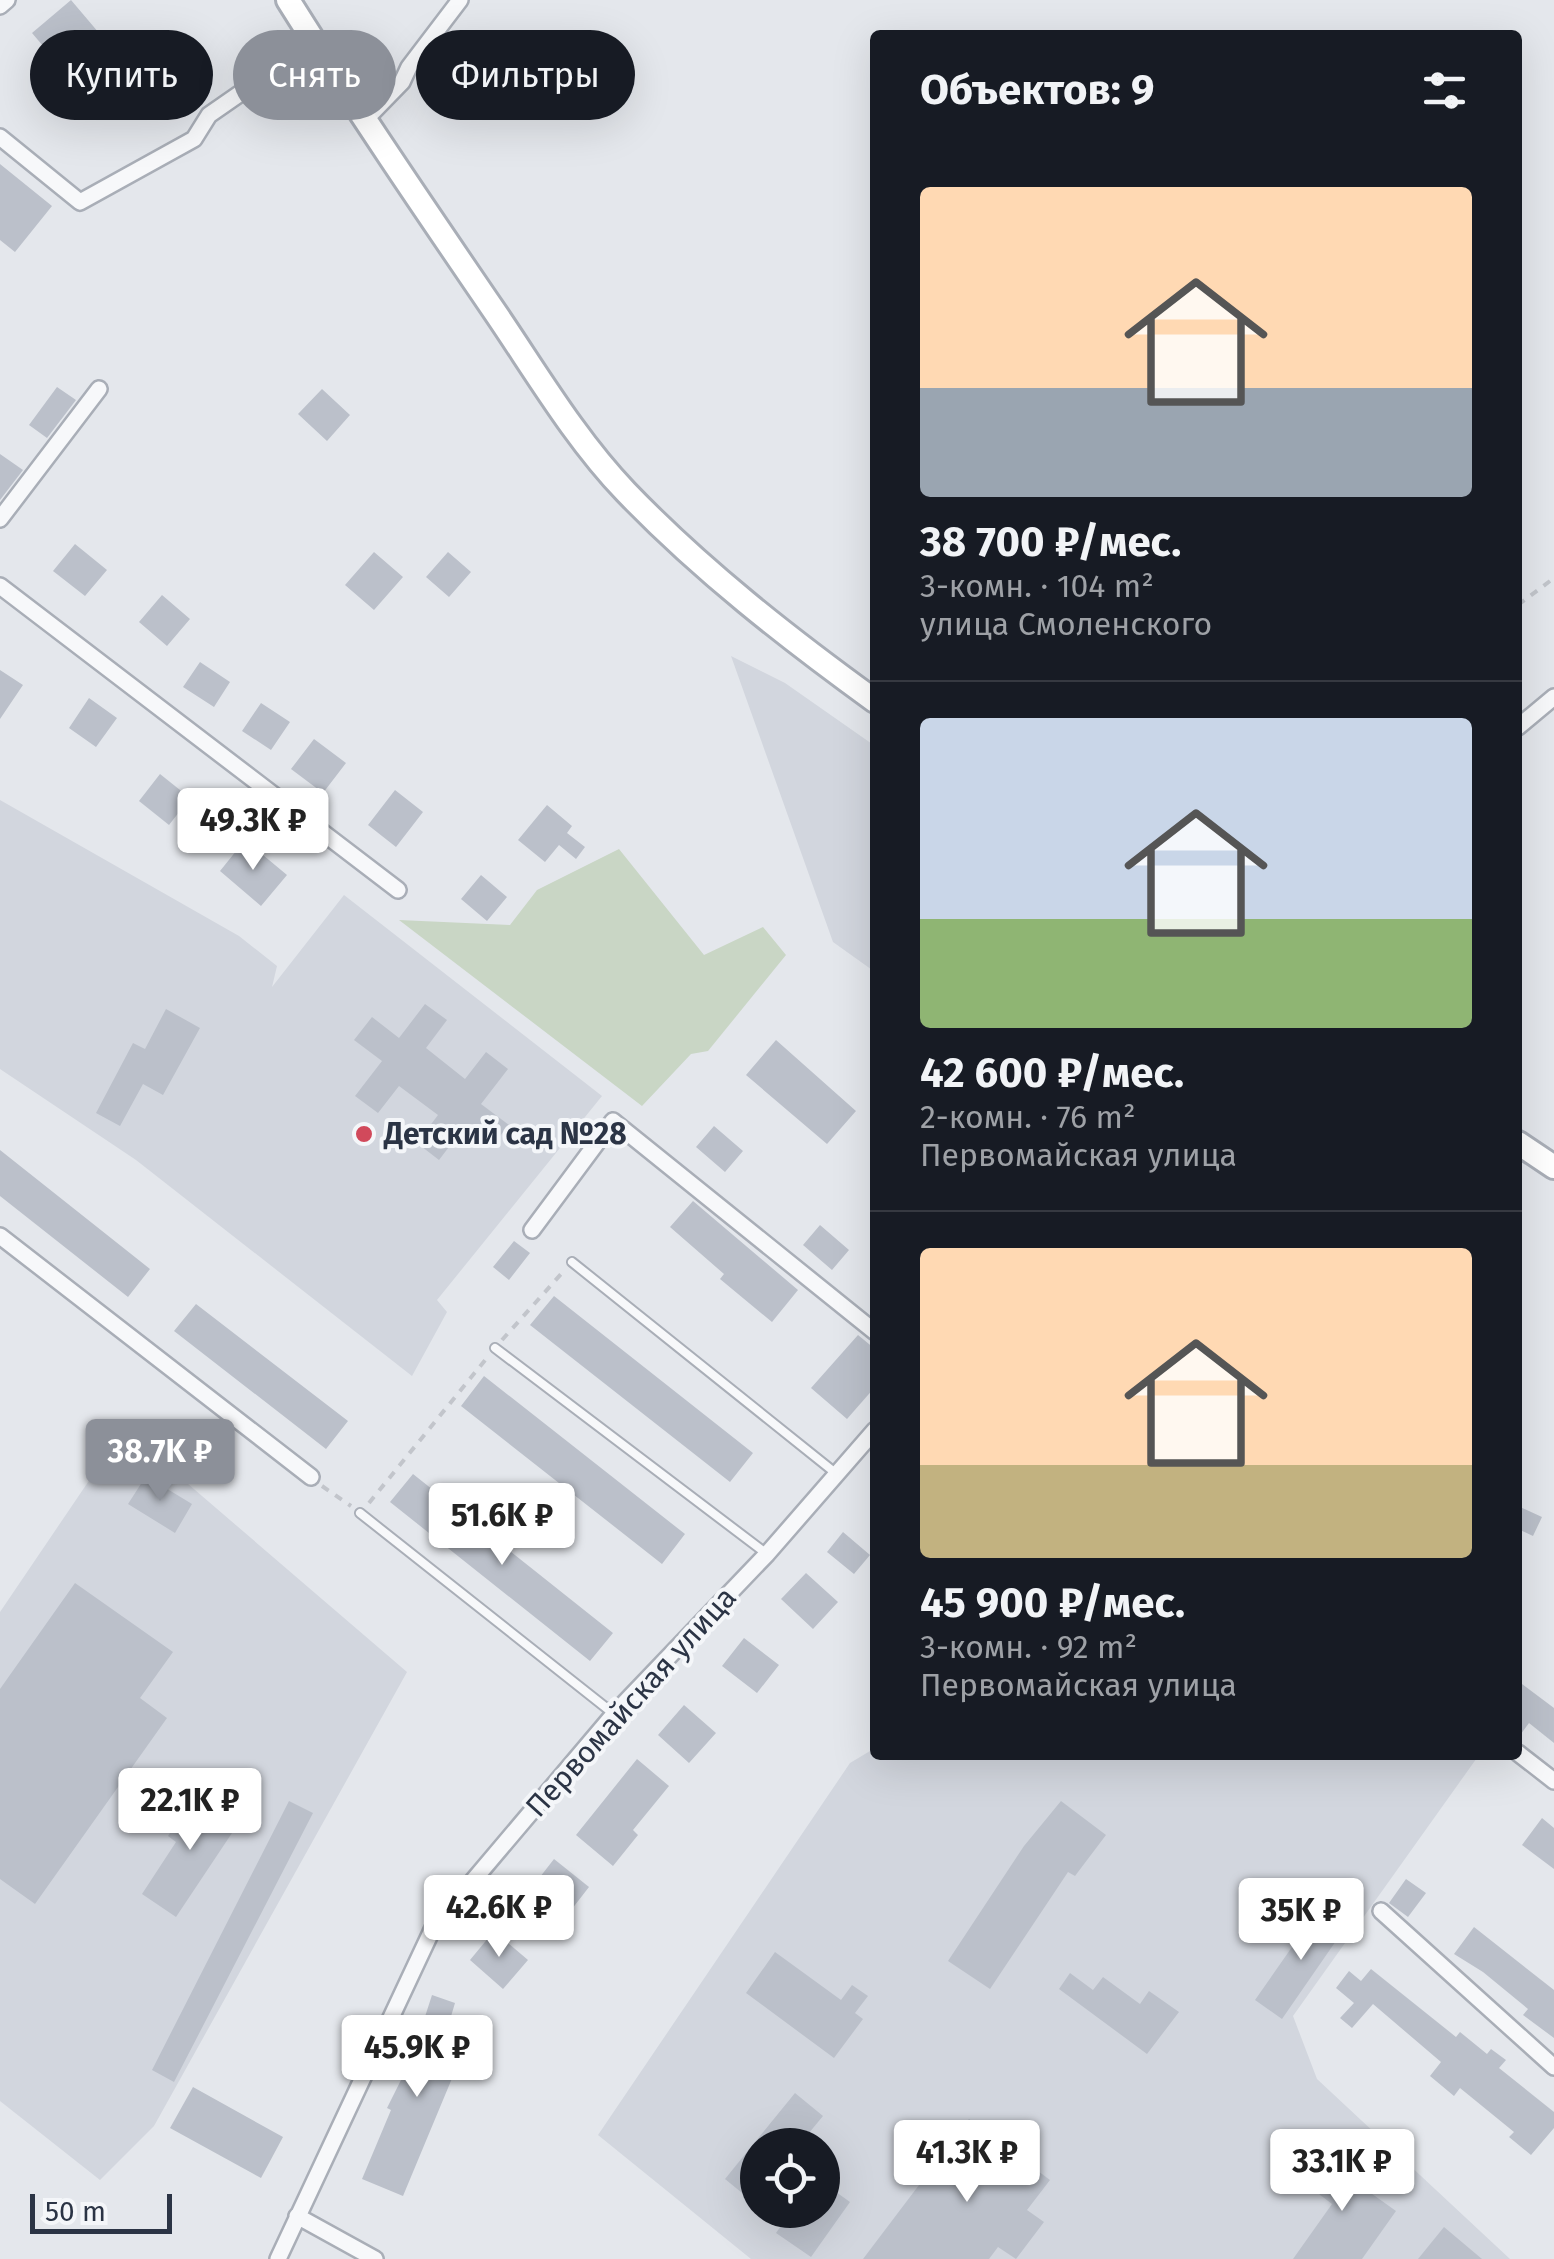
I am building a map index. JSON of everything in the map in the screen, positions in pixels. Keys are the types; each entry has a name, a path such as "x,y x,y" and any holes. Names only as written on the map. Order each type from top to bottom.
{"main road":[{"path":"288,0 307,30"},
{"path":"365,120 559,406 624,490 714,574 870,697"},
{"path":"1522,1144 1549,1156"}],"street":[{"path":"0,6 7,0"},
{"path":"396,88 460,0"},
{"path":"0,137 80,202 194,139 209,115 233,98"},
{"path":"0,519 99,389"},
{"path":"0,586 398,890"},
{"path":"1522,724 1554,697"},
{"path":"532,1230 613,1120 870,1328"},
{"path":"0,1236 310,1478"},
{"name":"Первомайская улица","path":"278,2259 433,1928 614,1714 767,1554 870,1436"},
{"path":"1522,1756 1554,1782"},
{"path":"1381,1911 1554,2067"},
{"path":"297,2216 375,2259"}],"lane":[{"path":"572,1262 838,1475"},
{"path":"495,1348 767,1554"},
{"path":"360,1513 614,1714"}],"path":[{"path":"1522,602 1554,578"},
{"path":"310,1478 360,1513 495,1348 572,1262"}],"shaded area":[{"path":"731,656 785,683 870,742 870,968 833,942"},
{"name":"Детский сад №28","path":"0,800 239,936 277,966 272,987 344,895 602,1096 437,1300 447,1312 412,1376 136,1160 0,1069"},
{"path":"124,1429 407,1672 154,2126 100,2180 0,2101 0,1612"},
{"path":"870,1751 870,1760 1475,1760 1293,2016 1317,2079 1510,2259 751,2259 598,2135 850,1763"}],"green space":[{"path":"619,849 704,955 763,927 786,955 708,1051 691,1054 642,1106 399,920 510,925 537,890"}],"building":[{"path":"71,0 96,30 36,30"},
{"path":"0,164 52,206 15,252 0,240"},
{"path":"57,387 76,400 47,438 29,425"},
{"path":"322,389 350,415 327,441 298,414"},
{"path":"0,454 23,470 0,500"},
{"path":"75,544 107,570 85,596 53,571"},
{"path":"374,552 403,577 374,610 345,585"},
{"path":"448,552 471,572 449,597 426,577"},
{"path":"162,595 190,619 167,646 139,622"},
{"path":"200,662 230,682 214,707 183,687"},
{"path":"0,670 23,685 0,719"},
{"path":"89,698 117,718 96,747 69,728"},
{"path":"261,703 290,722 271,750 242,731"},
{"path":"314,739 346,763 323,793 291,769"},
{"path":"160,774 190,798 169,825 139,801"},
{"path":"395,790 423,812 396,847 368,825"},
{"path":"547,805 572,826 567,833 585,847 576,859 559,845 545,862 518,840"},
{"path":"245,840 287,875 261,906 220,871"},
{"path":"481,875 507,897 487,921 461,899"},
{"path":"425,1004 447,1020 426,1048 465,1079 486,1052 508,1069 481,1104 509,1125 492,1146 465,1126 439,1160 417,1143 438,1115 399,1086 378,1113 355,1096 382,1061 354,1040 372,1017 399,1038"},
{"path":"166,1009 200,1028 163,1095 143,1084 120,1126 96,1113 133,1043 145,1049"},
{"path":"776,1040 856,1111 827,1144 746,1075"},
{"path":"714,1126 743,1151 725,1172 696,1147"},
{"path":"0,1150 150,1269 128,1297 0,1196"},
{"path":"693,1201 798,1290 772,1322 720,1279 724,1274 670,1227"},
{"path":"820,1225 849,1250 832,1270 803,1245"},
{"path":"514,1241 530,1253 509,1280 493,1267"},
{"path":"554,1296 753,1453 730,1482 530,1325"},
{"path":"196,1304 348,1421 326,1449 174,1331"},
{"path":"858,1335 870,1345 870,1393 847,1419 811,1388"},
{"path":"484,1376 685,1534 662,1564 461,1406"},
{"path":"413,1474 613,1633 590,1661 390,1502"},
{"path":"146,1476 192,1504 175,1533 128,1504"},
{"path":"1522,1508 1542,1517 1533,1536 1522,1531"},
{"path":"843,1532 870,1555 854,1574 827,1552"},
{"path":"806,1573 838,1602 813,1629 781,1599"},
{"path":"75,1583 173,1652 140,1698 167,1718 35,1904 0,1879 0,1689"},
{"path":"744,1638 779,1665 757,1693 722,1666"},
{"path":"1522,1684 1554,1708 1554,1743 1529,1723 1522,1733"},
{"path":"684,1705 716,1733 689,1763 658,1735"},
{"path":"637,1759 669,1786 633,1830 638,1835 613,1866 576,1835"},
{"path":"197,1792 240,1821 176,1917 142,1894 176,1842 168,1836"},
{"path":"289,1801 313,1813 174,2082 152,2070"},
{"path":"1061,1801 1106,1835 1075,1876 1068,1872 990,1989 948,1961 1024,1846"},
{"path":"1542,1818 1554,1828 1554,1869 1522,1845"},
{"path":"554,1859 589,1887 561,1923 526,1895"},
{"path":"1406,1879 1426,1893 1408,1917 1389,1903"},
{"path":"1320,1907 1347,1925 1282,2019 1255,2000"},
{"path":"1474,1927 1554,1990 1554,2038 1523,2015 1528,2009 1454,1954"},
{"path":"494,1931 528,1960 503,1989 470,1960"},
{"path":"775,1952 841,2000 852,1985 868,1996 855,2013 863,2019 834,2058 746,1993"},
{"path":"1371,1969 1456,2037 1460,2032 1487,2054 1491,2049 1506,2060 1499,2068 1554,2112 1554,2128 1531,2155 1509,2137 1514,2132 1460,2088 1454,2096 1430,2076 1441,2062 1373,2004 1352,2028 1340,2018 1354,2003 1336,1988 1349,1971 1361,1981"},
{"path":"1070,1973 1093,1990 1103,1977 1140,2004 1149,1991 1179,2012 1147,2054 1059,1989"},
{"path":"432,1995 455,2003 446,2033 468,2040 403,2196 362,2179 391,2110 387,2108 411,2060"},
{"path":"193,2087 283,2137 261,2178 170,2128"},
{"path":"795,2093 823,2116 813,2128 767,2128"},
{"path":"969,2119 1050,2180 1027,2210 1044,2222 1016,2259 998,2247 989,2259 863,2259"},
{"path":"1305,2146 1396,2211 1362,2259 1293,2259 1332,2204 1315,2191 1321,2182 1293,2162"},
{"path":"740,2161 740,2191 725,2179"},
{"path":"840,2195 850,2202 840,2216"},
{"path":"1444,2227 1482,2259 1418,2259"},
{"path":"779,2228 832,2228 811,2257 776,2233"}],"place":[{"name":"Детский сад №28","path":"364,1134"}]}
